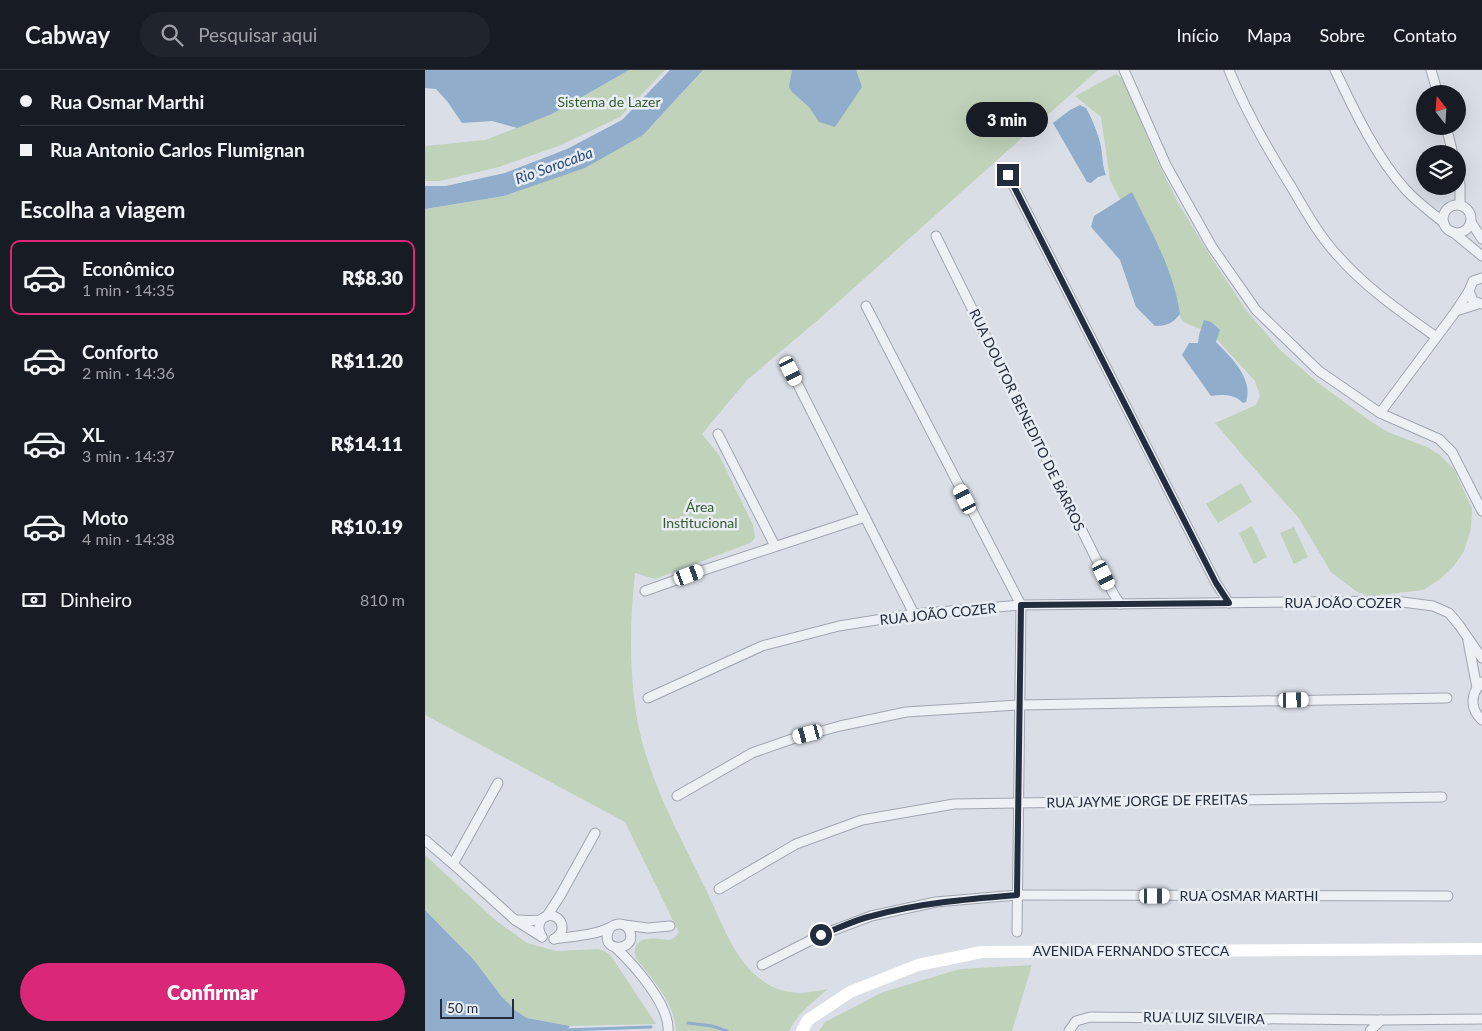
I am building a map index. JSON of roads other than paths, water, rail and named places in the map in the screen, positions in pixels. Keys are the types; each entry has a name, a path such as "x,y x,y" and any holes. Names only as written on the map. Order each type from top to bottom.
{"street":[{"path":"1124,70 1170,173 1212,247 1257,310 1319,370 1380,412 1439,440 1452,452 1482,511"},
{"path":"1229,70 1255,128 1311,220 1338,256 1361,279 1436,337"},
{"path":"1335,70 1367,132 1405,189 1444,223 1449,230 1482,256"},
{"path":"1431,70 1435,85"},
{"path":"1008,175 1212,574 1229,603"},
{"path":"1460,195 1460,205"},
{"path":"1444,223 1443,218 1447,209 1460,205 1470,213 1471,222 1482,239"},
{"path":"1453,232 1463,232 1471,222"},
{"name":"RUA DOUTOR BENEDITO DE BARROS","path":"936,236 1120,604"},
{"path":"1380,412 1456,311 1482,272"},
{"path":"1469,291 1470,296 1480,304"},
{"path":"1456,311 1480,304"},
{"path":"865,306 1021,605 1017,932"},
{"path":"791,371 914,614"},
{"path":"719,434 775,546"},
{"path":"645,590 865,517"},
{"name":"RUA JOÃO COZER","path":"648,698 762,646 839,626 914,614 1021,605 1395,601 1433,606 1449,613 1459,624 1482,658"},
{"name":"RUA JOÃO COZER","path":"1468,638 1479,685 1473,703 1476,712 1482,720"},
{"path":"677,796 752,753 824,730 907,712 1019,705 1447,698"},
{"path":"453,864 498,783"},
{"name":"RUA JAYME JORGE DE FREITAS","path":"719,889 796,844 862,820 954,804 1442,797"},
{"path":"542,937 539,925 560,896 595,833"},
{"path":"425,840 515,920 547,940 591,934 610,928 615,924 648,928 670,926"},
{"name":"RUA OSMAR MARTHI","path":"762,965 821,935 871,916 936,902 1017,895 1448,896"},
{"path":"554,939 559,936 562,930 560,922 560,896"},
{"path":"515,920 553,916 580,935"},
{"path":"624,925 630,932 627,959"},
{"path":"610,928 607,933 607,939 627,959 661,1003 666,1013 668,1031"},
{"path":"616,948 622,947 648,928"},
{"path":"591,934 607,939"},
{"name":"AVENIDA FERNANDO STECCA","path":"802,1031 808,1020 850,992 918,965 982,952 1482,949"},
{"name":"RUA LUIZ SILVEIRA","path":"1069,1031 1076,1021 1090,1016 1381,1020 1482,1019"},
{"path":"1370,1031 1381,1020"}],"water":[{"path":"425,70 629,70 552,114 517,128 492,121 462,123 436,89 425,88"},
{"name":"Rio Sorocaba","path":"670,70 703,70 643,135 585,168 504,196 425,209 425,186 446,186 505,173 567,149 622,120"},
{"path":"792,70 856,70 862,87 835,127 819,122 809,107 792,92 789,87"},
{"path":"1080,105 1086,108 1095,127 1106,175 1098,177 1091,183 1087,182 1053,123"},
{"path":"1132,192 1161,252 1173,282 1180,314 1175,320 1166,325 1155,326 1136,307 1120,260 1091,227 1094,216"},
{"path":"1204,320 1211,322 1220,330 1216,342 1240,369 1247,385 1246,402 1243,403 1229,395 1211,396 1182,355 1189,343 1198,343"},
{"path":"425,910 474,960 502,997 516,1011 527,1018 570,1026 566,1031 425,1031"}],"waterway":[{"path":"688,1023 712,1026 727,1031"},
{"path":"564,1030 651,1027"}],"park label":[{"name":"Sistema de Lazer","path":"609,102"},
{"name":"Área Institucional","path":"700,516"}]}
